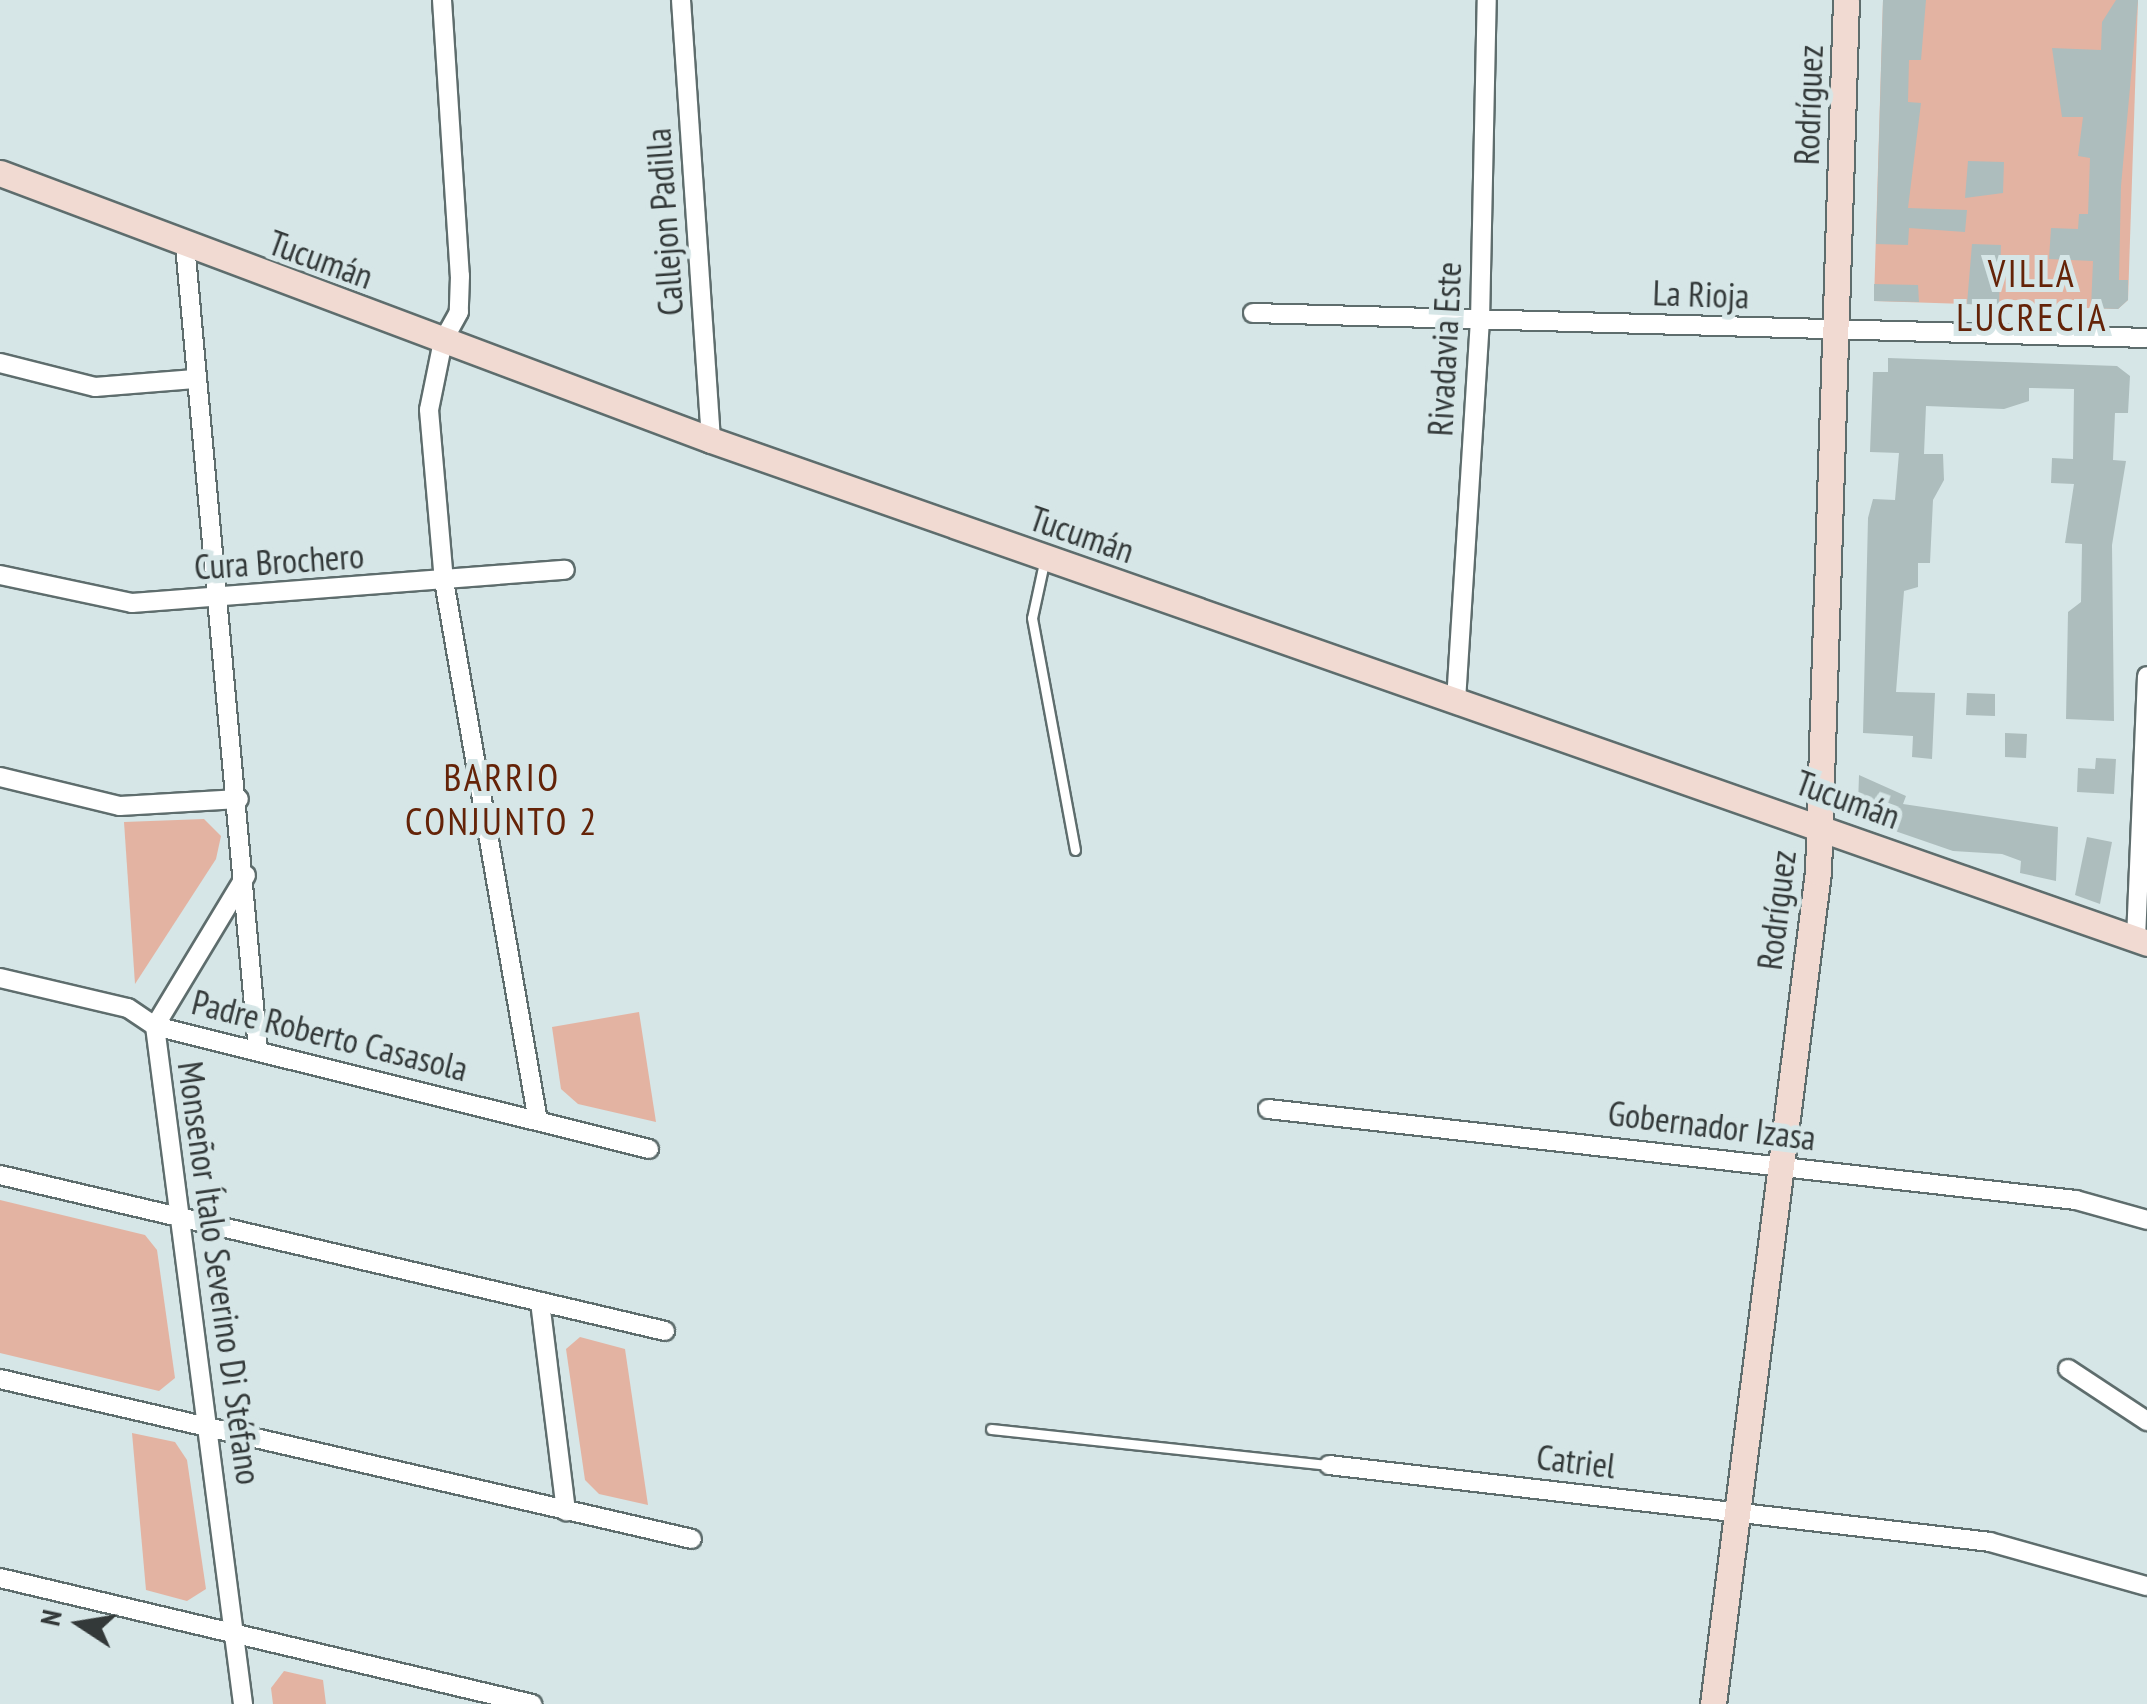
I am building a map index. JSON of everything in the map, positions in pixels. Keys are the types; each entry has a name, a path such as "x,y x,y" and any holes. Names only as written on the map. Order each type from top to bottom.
{"main road":[{"name":"Rodríguez","path":"1713,1704 1821,827 1846,0"},
{"name":"Tucumán","path":"0,173 185,246 711,440 2142,941"}],"street":[{"path":"442,0 459,312 443,341 429,410 444,581 538,1121"},
{"name":"Callejon Padilla","path":"681,0 711,440"},
{"name":"Rivadavia Este","path":"1456,701 1480,320 1486,0"},
{"name":"Monseñor Ítalo Severino Di Stéfano","path":"185,246 246,875 258,1050"},
{"name":"La Rioja","path":"1254,312 2147,338"},
{"path":"0,364 96,387 195,379"},
{"name":"Cura Brochero","path":"0,575 111,602 220,598 565,570"},
{"path":"2142,941 2147,676"},
{"path":"0,777 120,806 239,799"},
{"name":"Monseñor Ítalo Severino Di Stéfano","path":"243,1704 210,1431 176,1217 155,1026 246,875"},
{"name":"Padre Roberto Casasola","path":"0,978 128,1008 155,1026 648,1148"},
{"name":"Gobernador Izasa","path":"1268,1109 2076,1200 2147,1220"},
{"path":"0,1175 665,1332"},
{"path":"540,1302 566,1511"},
{"path":"2068,1369 2147,1421"},
{"path":"0,1379 210,1431 692,1539"},
{"name":"Catriel","path":"1329,1464 1990,1542 2147,1586"},
{"path":"0,1578 532,1704"}],"lane":[{"path":"1046,558 1032,618 1075,850"},
{"name":"Catriel","path":"991,1429 1329,1464"}],"shaded area":[{"path":"1883,0 2138,0 2128,300 2118,309 1874,301"},
{"path":"204,819 221,836 216,859 135,984 124,822"},
{"path":"639,1012 656,1122 578,1104 561,1089 552,1027"},
{"path":"0,1200 145,1235 157,1250 175,1378 159,1391 0,1353"},
{"path":"580,1337 625,1349 648,1505 599,1494 585,1480 566,1349"},
{"path":"132,1433 175,1442 187,1460 206,1589 187,1601 146,1590"},
{"path":"284,1671 323,1680 326,1704 273,1704 271,1688"}],"building":[{"path":"1883,0 1926,0 1921,60 1909,60 1908,102 1921,103 1908,208 1967,210 1965,232 1909,228 1908,245 1876,244"},
{"path":"2116,0 2138,0 2121,186 2119,280 2128,280 2128,300 2118,309 2091,308 2093,261 2049,259 2051,228 2078,229 2079,214 2088,214 2090,158 2078,156 2083,117 2062,117 2052,48 2101,50 2102,22"},
{"path":"1968,161 2004,162 2003,193 1965,198"},
{"path":"1972,244 2001,245 1999,305 1967,304"},
{"path":"1874,284 1918,285 1919,302 1874,301"},
{"path":"1888,358 2117,366 2130,376 2128,413 2115,413 2113,460 2126,461 2112,545 2114,721 2066,719 2068,612 2081,602 2082,544 2065,543 2074,484 2051,483 2052,458 2073,459 2074,389 2029,388 2029,401 2004,409 1926,406 1924,454 1943,454 1944,480 1933,500 1930,563 1918,563 1918,587 1904,591 1896,692 1935,693 1932,759 1912,757 1913,736 1863,733 1868,518 1873,499 1895,500 1899,453 1870,452 1873,372 1888,372"},
{"path":"1967,693 1995,694 1995,716 1966,715"},
{"path":"2005,733 2027,734 2026,758 2005,757"},
{"path":"2096,758 2116,759 2114,794 2077,792 2078,768 2095,769"},
{"path":"1859,775 1906,796 1903,804 2058,827 2056,881 2020,873 2021,861 2002,854 1953,851 1869,822 1858,805"},
{"path":"2087,837 2112,842 2100,904 2075,895"}],"district":[{"name":"VILLA LUCRECIA","path":"2032,295"},
{"name":"BARRIO CONJUNTO 2","path":"502,799"}]}
